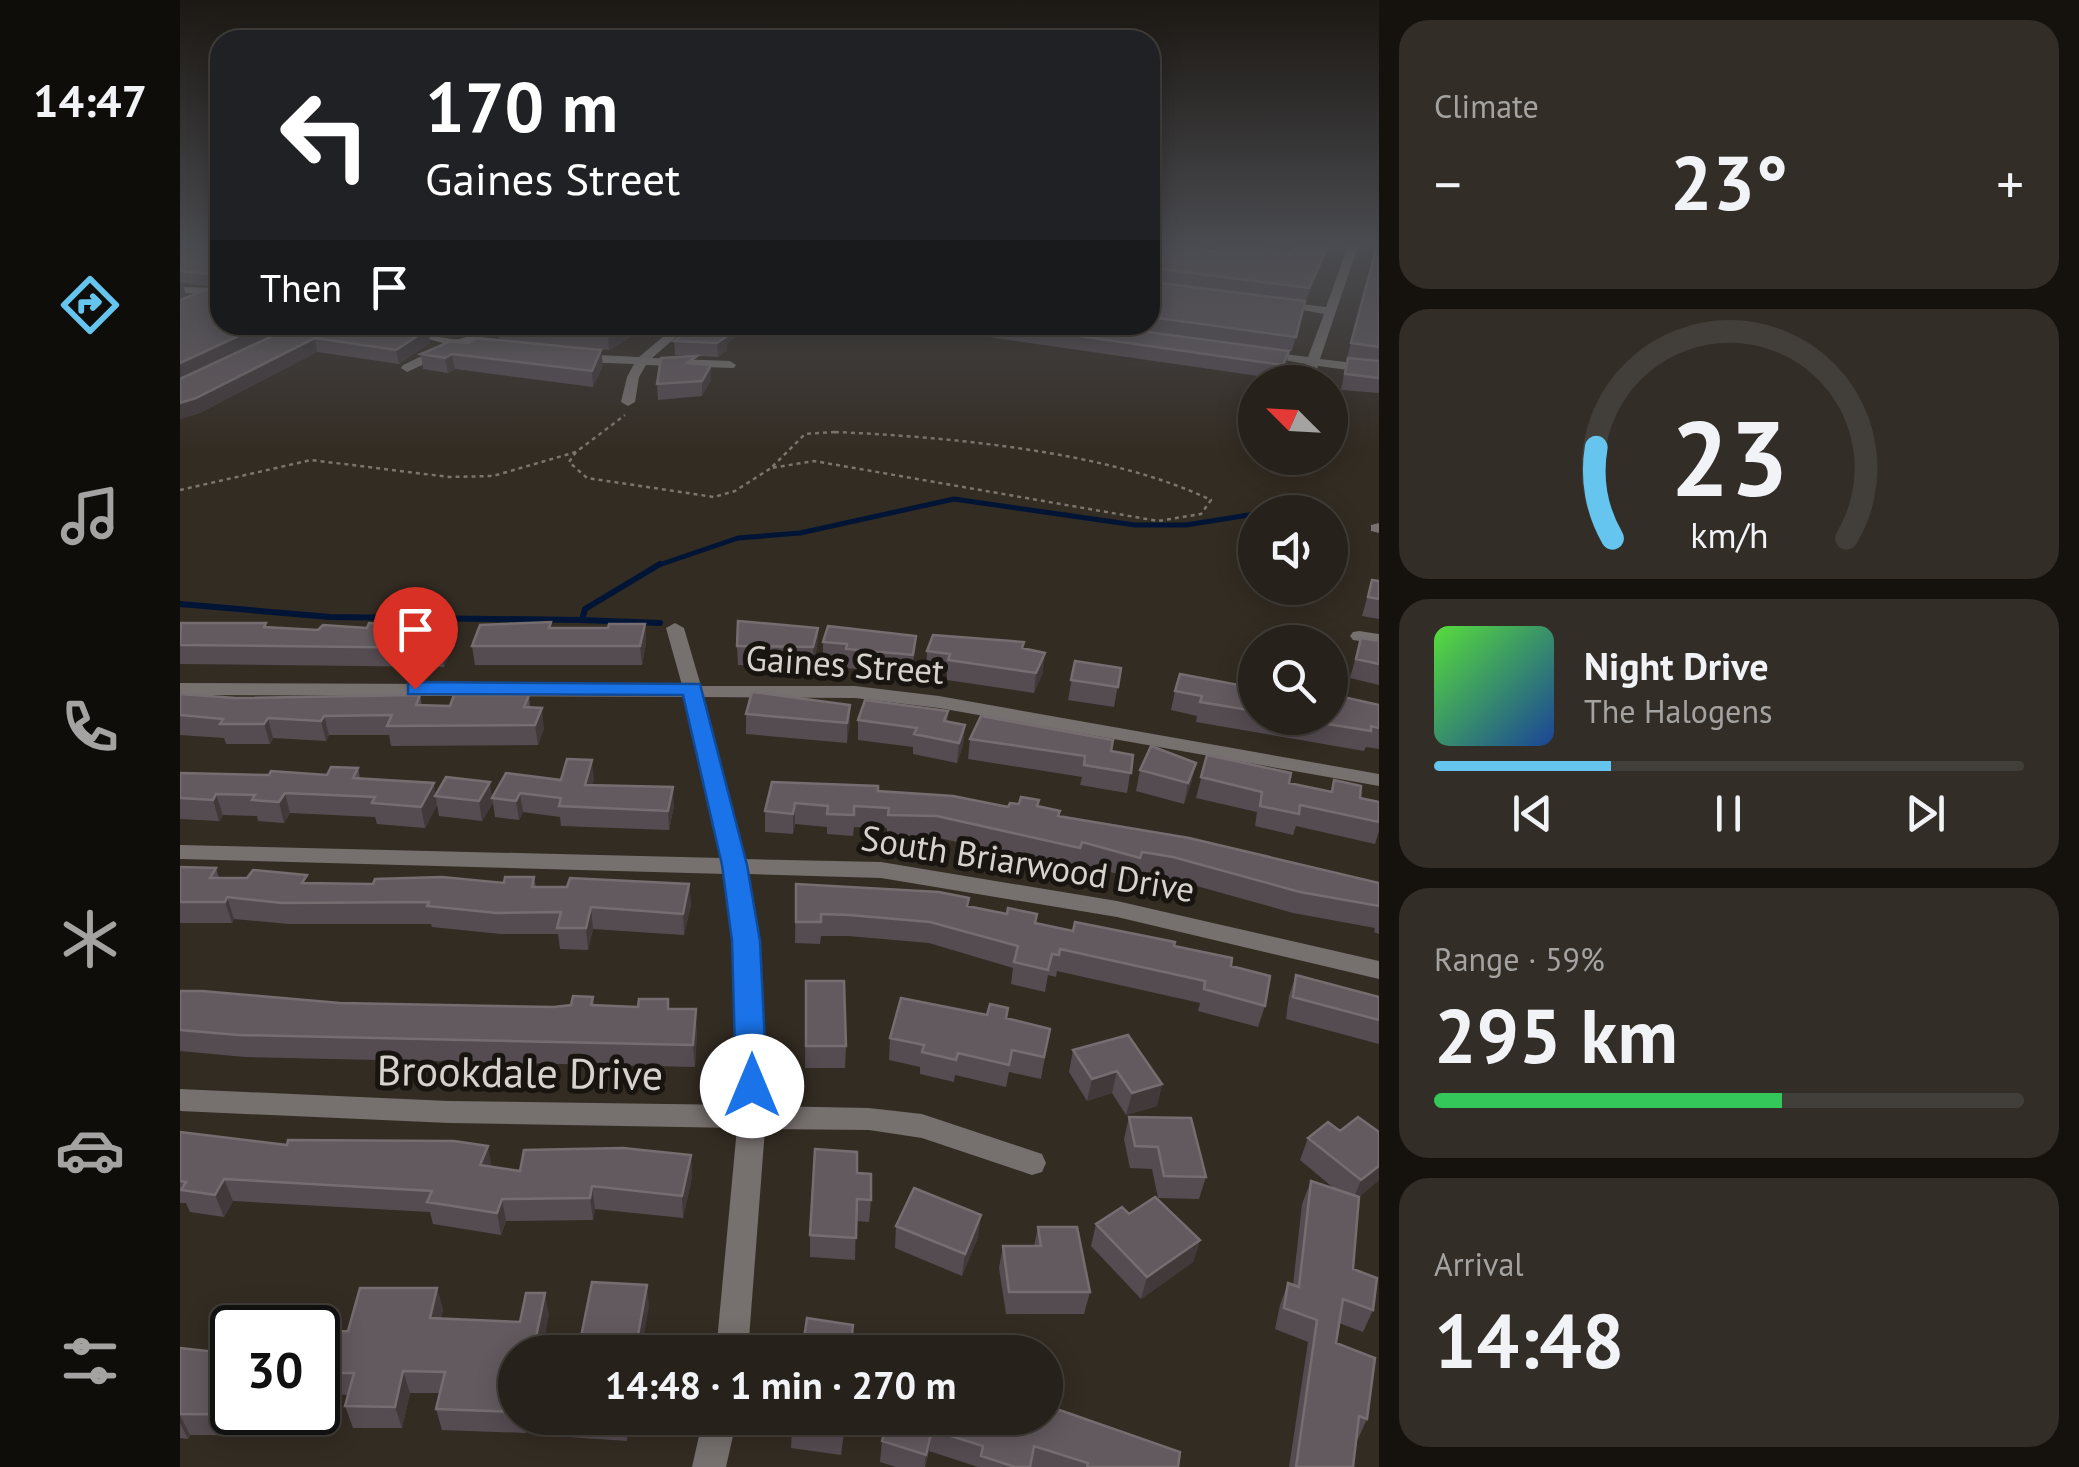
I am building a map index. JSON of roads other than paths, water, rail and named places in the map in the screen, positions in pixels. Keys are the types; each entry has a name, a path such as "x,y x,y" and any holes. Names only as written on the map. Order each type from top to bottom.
{"street":[{"path":"1311,365 1329,314"},
{"path":"419,335 486,348"},
{"path":"407,368 475,335"},
{"path":"628,402 628,383 640,362 672,335"},
{"path":"1237,352 1379,370"},
{"path":"560,357 730,365"},
{"path":"675,628 734,865 752,1025 752,1117 733,1335"},
{"path":"1358,636 1379,639"},
{"name":"Gaines Street","path":"180,689 692,688 899,696 1379,780"},
{"name":"South Briarwood Drive","path":"180,852 881,870 968,881 1194,925 1379,970"},
{"name":"Brookdale Drive","path":"180,1100 449,1112 898,1121 1032,1163"},
{"path":"709,1467 716,1435"}],"waterway":[{"path":"658,565 738,538 800,533 954,499 1135,525 1186,525 1238,517"},
{"path":"582,620 585,609 658,565"},
{"path":"180,604 330,617 582,620"},
{"path":"582,620 660,623"}]}
